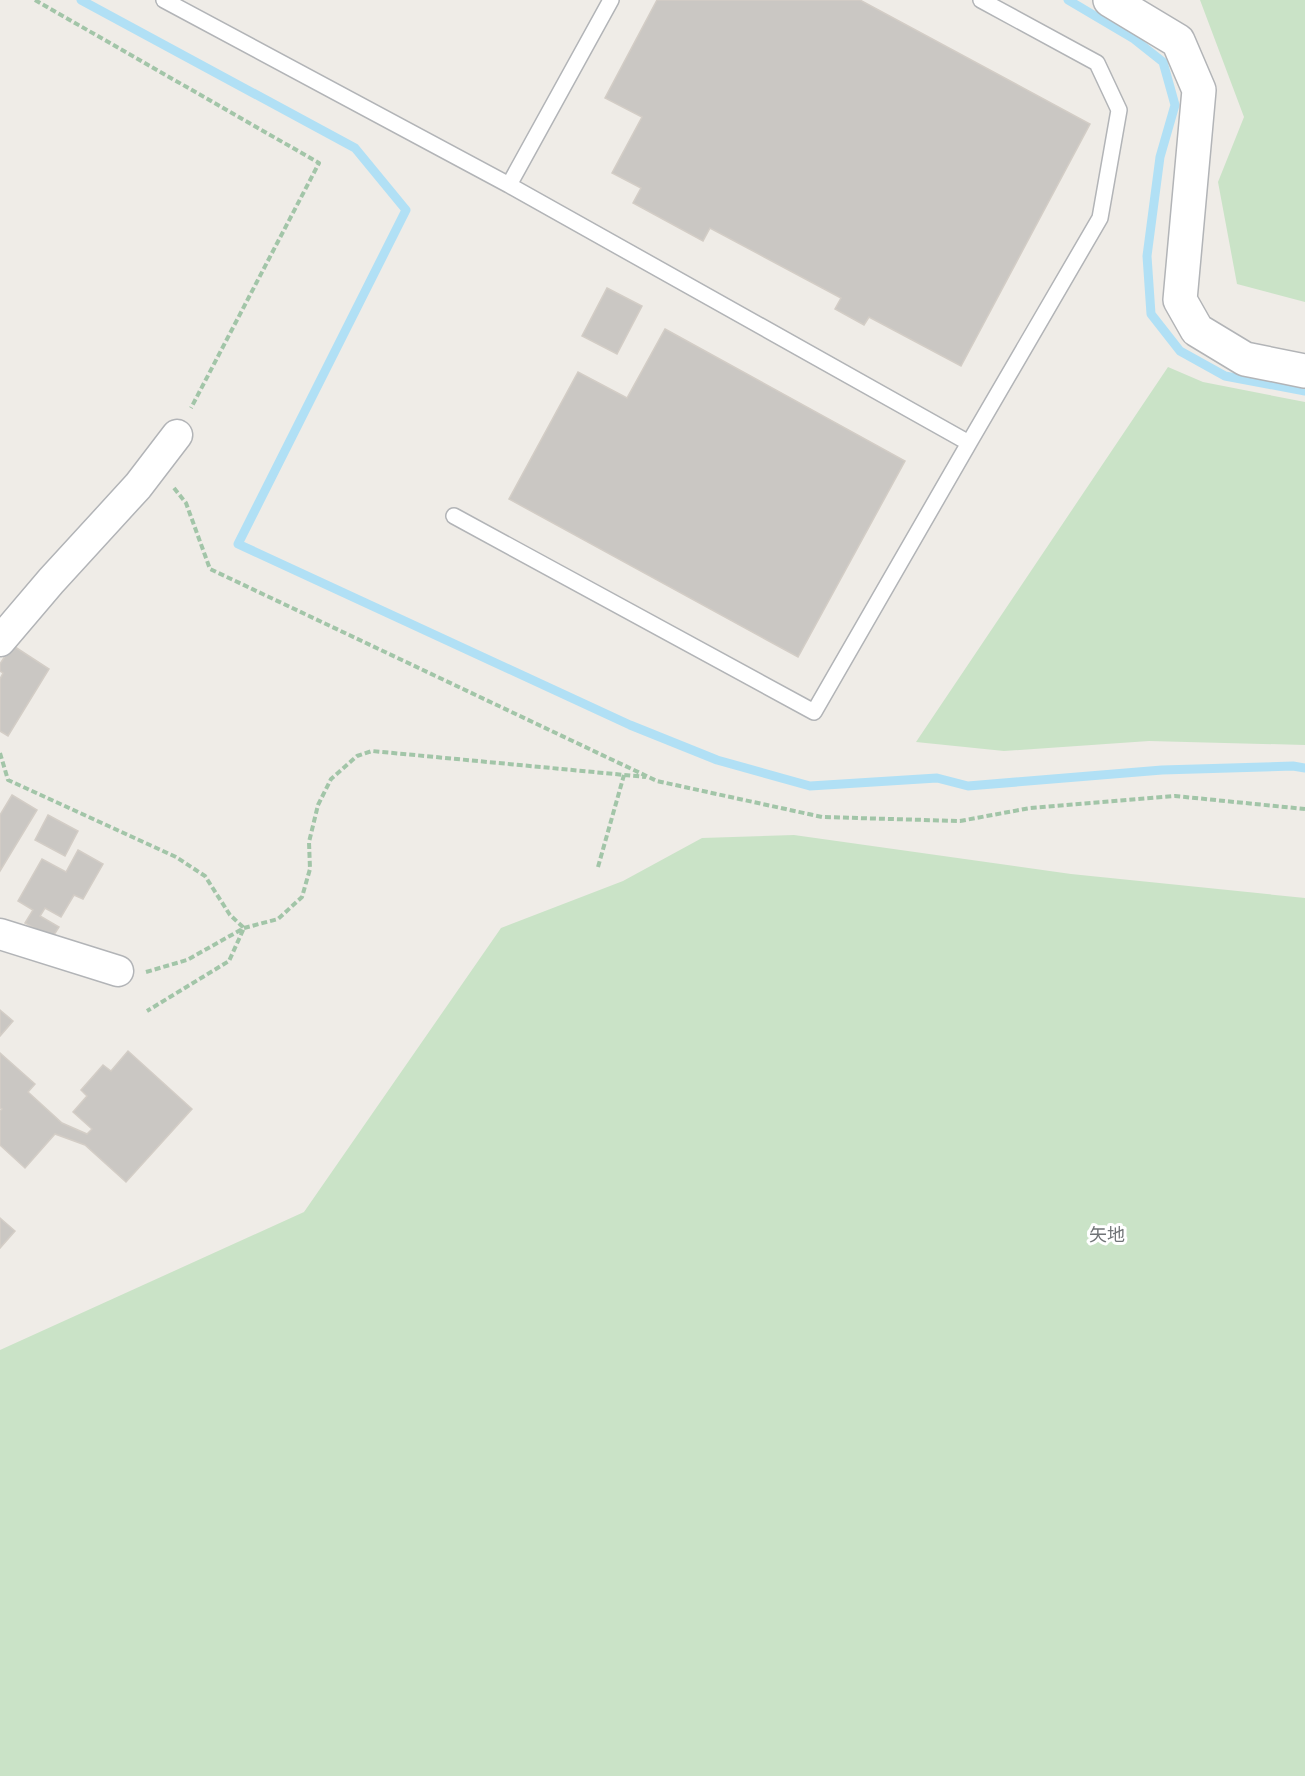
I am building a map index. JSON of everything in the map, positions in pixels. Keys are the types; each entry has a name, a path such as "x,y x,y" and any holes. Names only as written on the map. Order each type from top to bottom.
{"street":[{"path":"1110,0 1178,41 1199,90 1180,300 1197,330 1245,359 1305,371"},
{"path":"0,641 51,581 138,486 177,435"},
{"path":"0,934 118,971"}],"lane":[{"path":"164,0 509,185 969,443"},
{"path":"509,185 610,0"},
{"path":"454,516 814,712 1100,218 1119,110 1097,63 981,0"}],"path":[{"path":"35,0 319,163 177,435"},
{"path":"171,485 186,504 210,569 657,781 822,817 960,821 1030,808 1174,796 1305,809"},
{"path":"118,971 139,974 187,960 244,928 278,920 302,897 310,869 309,842 318,805 331,779 357,756 372,751 650,778"},
{"path":"0,753 8,780 176,857 205,876 230,915 244,928"},
{"path":"598,867 624,775"},
{"path":"147,1011 230,961 244,928"}],"green space":[{"path":"1200,0 1305,0 1305,302 1237,284 1218,182 1244,117"},
{"path":"1168,367 1203,382 1305,402 1305,745 1149,741 1004,751 916,742"},
{"path":"794,835 1071,874 1305,898 1305,1776 0,1776 0,1350 304,1212 501,928 623,881 702,838"}],"building":[{"path":"657,0 860,0 1090,124 961,366 869,317 864,325 835,309 841,298 710,228 703,241 633,203 641,188 612,173 642,117 605,98"},
{"path":"607,288 642,306 617,354 582,336"},
{"path":"665,329 905,461 798,657 509,499 578,372 627,398"},
{"path":"12,645 49,669 8,736 0,731 0,679 3,673 0,671 0,664"},
{"path":"12,795 37,810 0,871 0,815"},
{"path":"48,815 78,831 65,856 35,840"},
{"path":"78,850 103,864 83,899 74,895 61,917 45,908 40,916 59,927 52,938 25,923 33,910 18,901 42,859 66,872"},
{"path":"0,1010 13,1021 0,1036"},
{"path":"128,1051 192,1109 126,1182 85,1145 55,1134 25,1168 0,1145 0,1111 2,1109 0,1108 0,1053 35,1084 28,1092 62,1123 87,1134 92,1129 73,1112 87,1096 81,1090 103,1065 111,1071"},
{"path":"0,1218 15,1231 0,1248"}],"waterway":[{"path":"81,0 355,148 406,210 238,544 630,725 717,760 810,786 937,778 968,786 1162,770 1293,766 1305,768"},
{"path":"1068,0 1134,39 1163,62 1175,105 1160,157 1147,256 1151,314 1180,351 1225,376 1305,391"}],"district":[{"name":"矢地","path":"1107,1234"}]}
